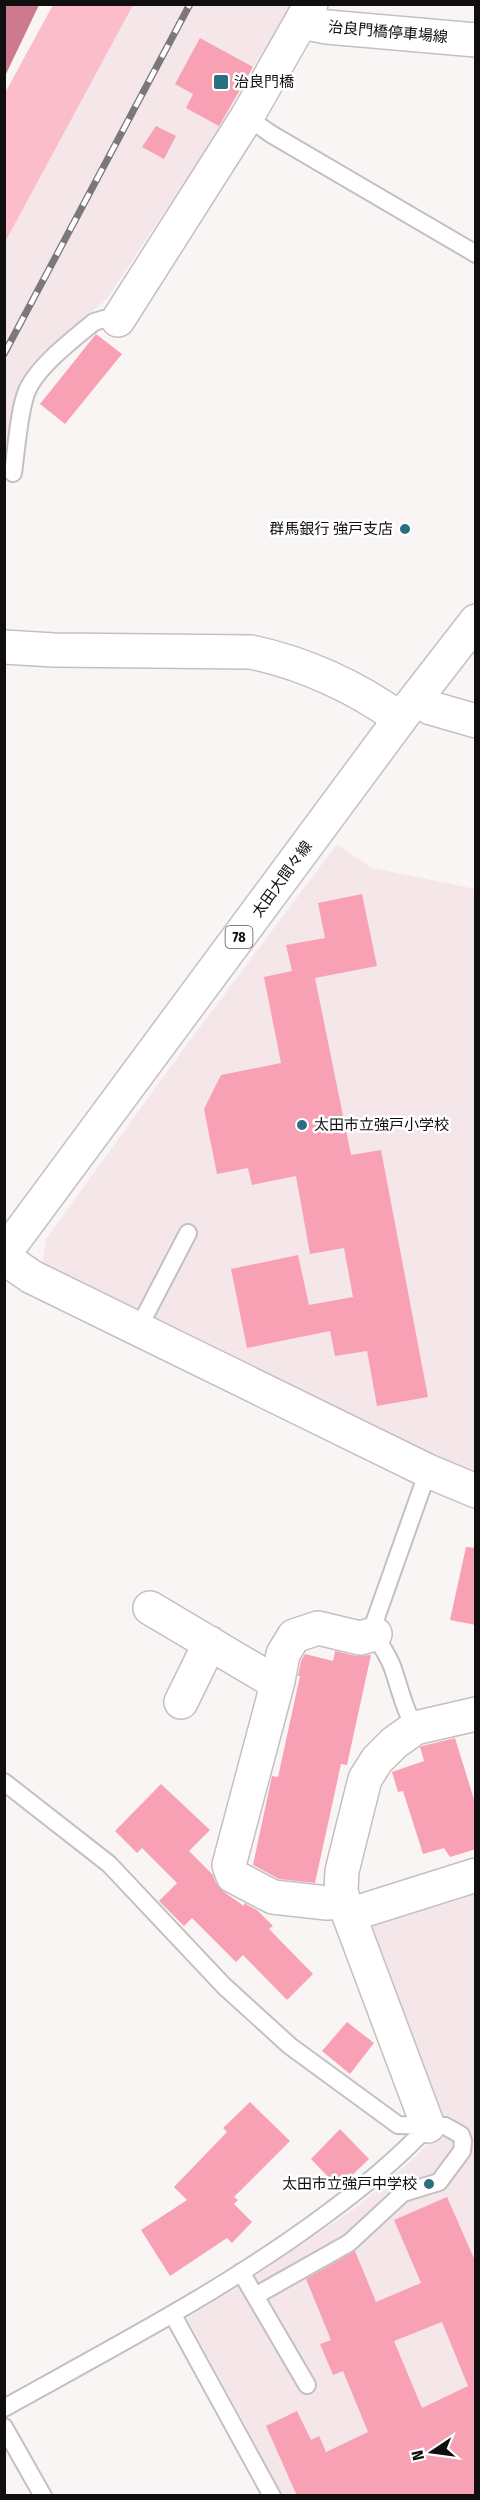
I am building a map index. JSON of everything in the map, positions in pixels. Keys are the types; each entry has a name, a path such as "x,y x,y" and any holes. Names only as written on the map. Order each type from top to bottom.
{"street":[{"name":"治良門橋停車場線","path":"306,13 327,27 476,40"},
{"path":"118,320 247,117 306,13"},
{"name":"太田大間々線","path":"4,1256 408,709 476,621"},
{"path":"4,647 54,650 251,652 273,657 319,674 377,704 408,709 431,708 476,721"},
{"path":"4,1256 32,1276 138,1329 428,1471 476,1491"},
{"path":"150,1608 278,1682"},
{"path":"375,1634 360,1638 318,1628 294,1636 283,1654 278,1682 229,1865 233,1876 273,1897 327,1903 346,1908 476,1875"},
{"path":"182,1702 210,1643"},
{"path":"428,2126 346,1908 341,1891 342,1870 365,1779 377,1760 414,1728 476,1714"}],"lane":[{"path":"247,117 271,134 476,254"},
{"path":"13,473 26,392 34,380 94,322 104,319 118,320"},
{"path":"138,1329 188,1233"},
{"path":"414,1728 404,1708 385,1649 372,1629 428,1471"},
{"path":"4,1782 110,1864 224,1986 290,2046 398,2125 445,2126 461,2135 463,2141 459,2157 439,2182 403,2193 349,2243 255,2296"},
{"path":"4,2408 173,2315 286,2244 404,2152 428,2126"},
{"path":"241,2272 307,2385"},
{"path":"173,2315 272,2496"},
{"path":"4,2427 43,2496"}],"shaded area":[{"path":"4,5 39,5 5,76"},
{"path":"53,5 292,5 253,67 221,127 106,300 62,337 31,373 17,396 5,457 5,93"},
{"path":"53,5 133,5 5,242 5,93"},
{"name":"太田市立強戸小学校","path":"337,844 372,868 475,889 475,1474 42,1265 46,1239 185,1047"},
{"name":"太田市立強戸中学校","path":"475,1892 475,2495 283,2495 187,2318 247,2282 355,2208 412,2160 445,2126 369,1932 377,1923"}],"building":[{"path":"200,38 253,67 219,126 186,108 193,94 175,84"},
{"path":"156,126 176,136 164,159 142,147"},
{"path":"96,334 122,354 65,424 40,404"},
{"path":"362,894 377,966 315,978 351,1155 381,1150 428,1397 377,1406 367,1351 335,1356 330,1331 247,1348 231,1269 298,1255 309,1305 353,1297 344,1248 310,1254 296,1176 252,1185 248,1168 217,1174 204,1109 221,1075 281,1063 264,977 292,971 286,945 325,938 318,903"},
{"path":"466,1547 476,1548 476,1625 450,1620"},
{"path":"335,1651 356,1656 371,1655 347,1765 341,1764 315,1883 279,1879 253,1865 272,1776 278,1777 300,1676 298,1676 301,1661 305,1654 333,1661"},
{"path":"455,1738 476,1806 476,1849 450,1857 444,1848 423,1854 403,1791 398,1792 392,1772 424,1761 420,1747"},
{"path":"161,1784 210,1830 189,1851 213,1875 216,1883 224,1892 244,1906 244,1903 257,1910 273,1926 269,1929 313,1974 287,2000 243,1955 236,1962 192,1918 184,1926 159,1901 177,1883 142,1848 137,1853 115,1831"},
{"path":"347,2022 374,2043 350,2074 322,2051"},
{"path":"250,2102 290,2141 234,2197 238,2200 234,2204 252,2222 232,2243 227,2238 170,2276 141,2230 187,2200 174,2187 227,2132 223,2128"},
{"path":"340,2129 369,2159 339,2188 311,2159"},
{"path":"447,2197 476,2263 476,2496 297,2496 266,2426 297,2411 311,2440 319,2436 326,2452 368,2432 343,2371 333,2375 320,2344 331,2340 306,2279 355,2251 376,2302 421,2283 394,2220","holes":["442,2322 468,2386 422,2408 394,2341"]}],"railway":[{"path":"4,354 190,4"}],"place":[{"name":"治良門橋","path":"221,82"},
{"name":"群馬銀行 強戸支店","path":"405,529"},
{"name":"太田市立強戸小学校","path":"302,1125"},
{"name":"太田市立強戸中学校","path":"429,2184"}]}
